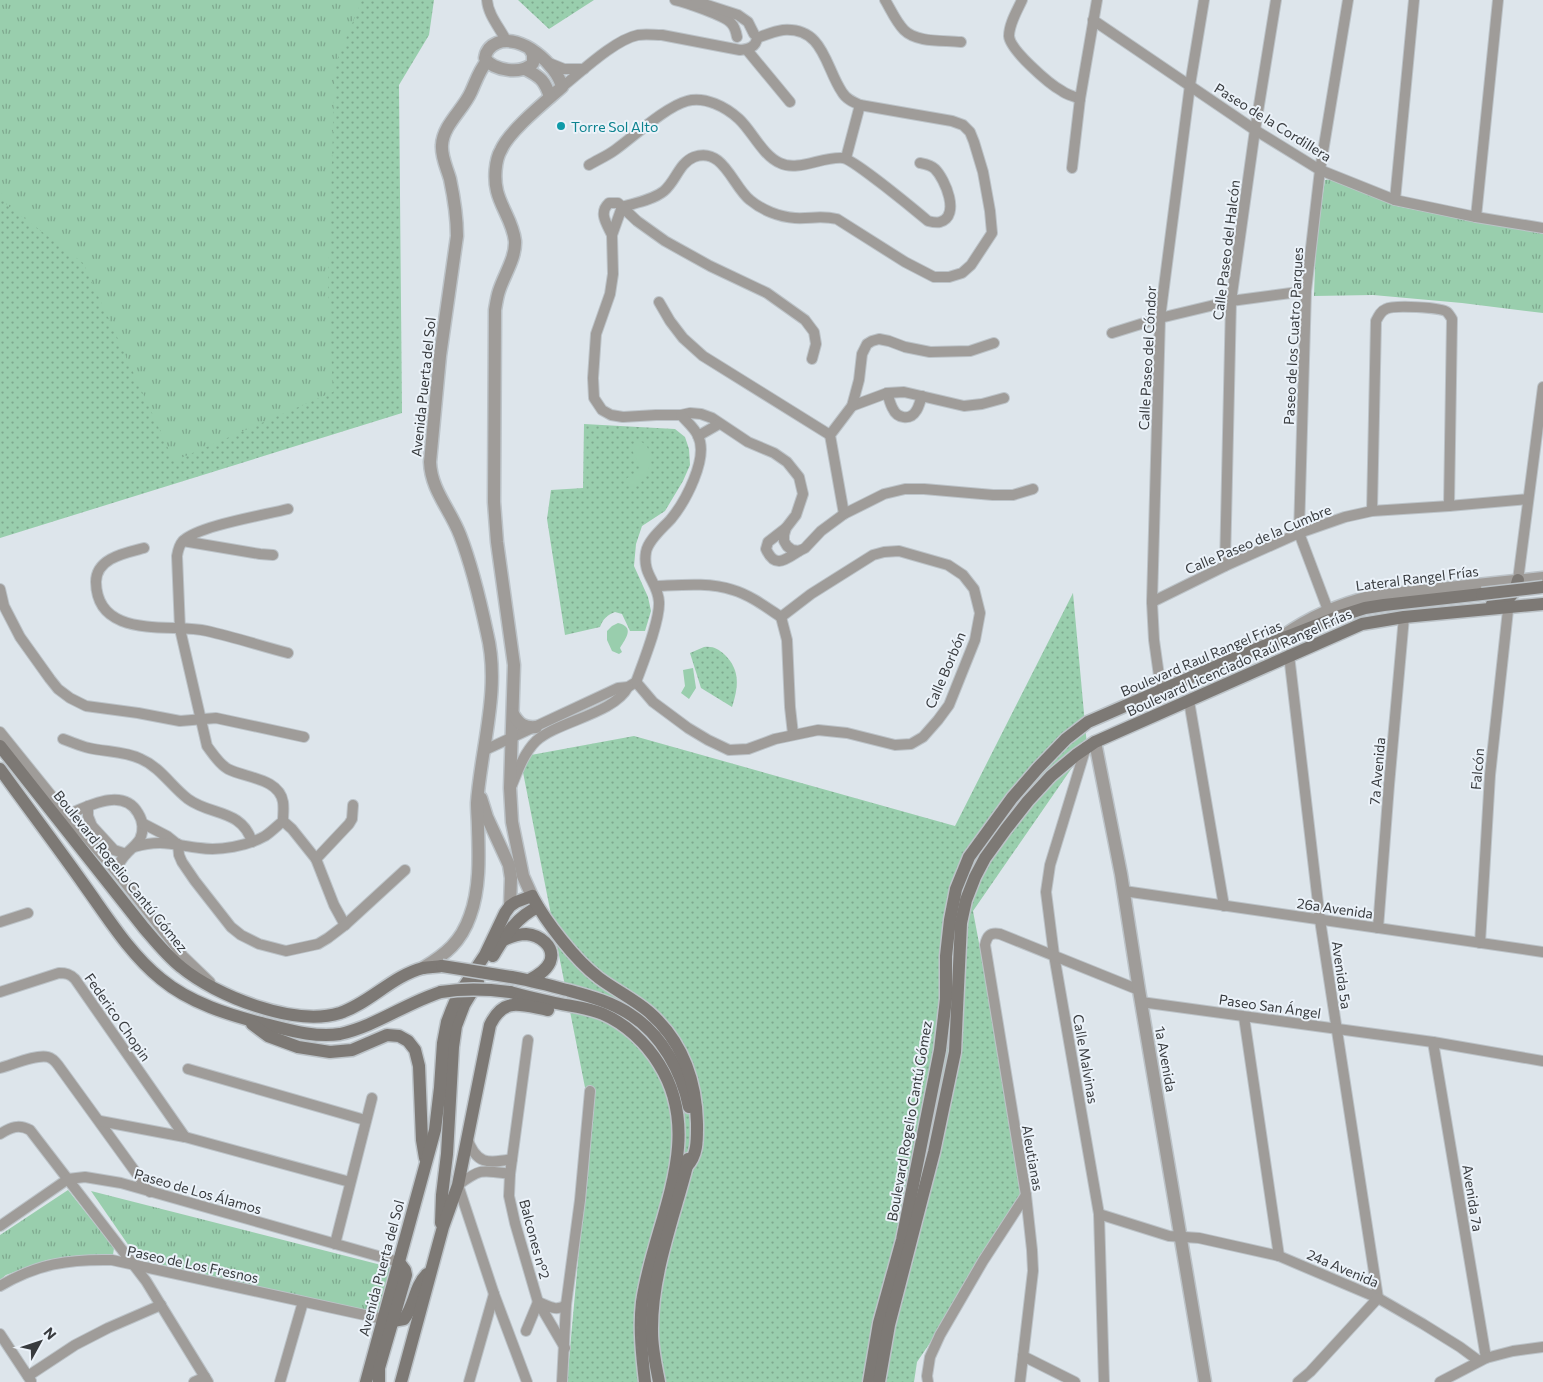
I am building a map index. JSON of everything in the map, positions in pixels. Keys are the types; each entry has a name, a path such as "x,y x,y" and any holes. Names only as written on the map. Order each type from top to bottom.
{"main road":[{"path":"1543,579 1537,590 1538,595 1543,599"},
{"path":"1518,580 1509,603 1543,604"},
{"name":"Boulevard Raul Rangel Frias","path":"1038,768 1066,739 1088,722 1340,616 1365,608 1384,605 1543,587"},
{"name":"Boulevard Licenciado Raúl Rangel Frías","path":"1051,776 1091,744 1362,624 1404,617 1458,612 1505,601 1509,603"},
{"name":"Boulevard Rogelio Cantú Gómez","path":"0,746 168,957 188,973 217,990 270,1010 295,1015 323,1016 340,1013 356,1006 407,975 424,968 442,966 529,980 612,1004 632,1016 649,1030 664,1049 676,1070 686,1092 690,1113 687,1166 658,1274 653,1304 652,1334 659,1382"},
{"name":"Boulevard Rogelio Cantú Gómez","path":"869,1382 879,1323 902,1240 940,1050 946,999 948,938 956,889 970,857 1012,798 1038,768"},
{"path":"0,769 111,925 137,955 161,980 187,996 216,1009 307,1034 339,1034 357,1029 441,992 479,988 510,992 588,1009 624,1026 653,1055 667,1076 678,1113 679,1141 676,1166 642,1303 641,1328 645,1382"},
{"name":"Boulevard Rogelio Cantú Gómez","path":"879,1382 889,1325 934,1152 955,1052 961,923 966,900 985,858 1028,801 1051,776"},
{"path":"510,906 516,902 535,902"},
{"path":"443,1227 440,1222 456,1026 464,1005 502,940 535,902"},
{"path":"535,902 553,929 598,978 649,1012 670,1034 682,1055 692,1082 696,1105 696,1149 694,1158 687,1166"},
{"name":"Avenida Puerta del Sol","path":"399,1262 435,1130 443,1044 447,1022 457,997 486,955 510,906"},
{"path":"502,940 518,935 533,936 540,938 550,949 550,962 539,974 529,980"},
{"path":"401,1382 443,1227 458,1185 490,1025 494,1016 507,1005 515,1004 574,1014 603,1015"},
{"path":"244,1018 268,1036 298,1047 330,1052 352,1050 387,1035 399,1036 408,1041 415,1050 419,1066 422,1140 425,1161"},
{"path":"378,1382 388,1320 406,1275 406,1270 399,1262"},
{"path":"388,1320 404,1319 410,1311 422,1279 431,1271"},
{"name":"Avenida Puerta del Sol","path":"366,1382 388,1320"}],"street":[{"path":"487,0 487,6 507,42"},
{"path":"675,0 728,20 735,28 737,37"},
{"path":"885,0 896,20 904,30 914,37 961,42"},
{"path":"1022,0 1010,29 1009,38 1014,48 1045,79 1062,92 1080,98"},
{"path":"1072,168 1080,98 1097,0"},
{"name":"Calle Paseo del Cóndor","path":"1161,690 1154,640 1152,602 1160,318 1190,85 1204,0"},
{"name":"Calle Paseo del Halcón","path":"1225,566 1231,301 1254,130 1276,0"},
{"path":"1395,200 1414,0"},
{"path":"1476,217 1498,0"},
{"name":"Paseo de los Cuatro Parques","path":"1328,610 1299,533 1306,291 1320,170 1346,1"},
{"path":"535,902 523,876 512,822 510,788 514,664 497,542 494,502 495,310 498,293 512,257 515,242 512,225 499,199 496,188 496,173 500,150 514,131 550,98 584,69 628,38 649,34 662,35 732,49 747,50 756,43 755,36 748,22 738,15 701,3 692,5"},
{"name":"Paseo de la Cordillera","path":"1093,20 1254,130 1320,170 1395,200 1476,217 1543,228"},
{"path":"622,207 659,194 670,185 685,163 693,157 701,155 710,156 719,161 748,199 767,211 794,218 825,216 837,219 905,262 934,277 949,277 962,273 971,265 992,233 983,172 970,132 963,125 952,120 860,106 851,101 842,94 822,49 814,39 798,31 782,30 755,36 749,32 722,46"},
{"path":"550,98 544,82 538,76 526,69 514,70 491,65 487,61 485,54 490,48 500,42 507,42 523,45 549,63 564,69 584,69"},
{"path":"747,50 790,102"},
{"path":"526,69 532,63 533,54 531,51"},
{"name":"Avenida Puerta del Sol","path":"424,968 449,950 471,916 479,858 477,803 485,750 492,680 488,636 466,552 459,532 433,482 430,472 440,356 457,236 455,204 442,147 443,136 464,105 480,70 487,61"},
{"path":"549,63 559,77 562,88"},
{"path":"588,165 613,151 670,109 687,100 704,100 724,107 740,120 770,156 779,163 791,166 822,159 846,158 928,221 940,222 947,218 950,213 951,202 940,175 928,165 920,163"},
{"path":"846,158 860,106"},
{"path":"612,236 604,218 603,210 609,203 614,202 665,241 710,266 767,292 805,320 814,332 816,344 812,359"},
{"path":"622,207 612,236 613,274 610,294 596,334 592,378 594,398 602,410 611,415 623,417 656,414 702,414 712,418 748,442 774,452 787,462 799,477 803,494 796,515 786,528 768,542 766,550 770,559 776,562 783,561 805,548 821,531 844,514 884,494 905,489 924,488 993,495 1013,495 1033,489"},
{"path":"1112,333 1160,318 1231,301 1306,291"},
{"path":"659,302 670,322 683,338 703,356 830,435"},
{"path":"1372,511 1376,321 1380,313 1388,308 1439,309 1447,312 1452,319 1449,506"},
{"path":"844,514 830,435 852,406 859,380 862,354 867,344 879,339 930,352 970,351 994,343"},
{"path":"1518,580 1543,387"},
{"path":"852,406 887,393 904,392 964,406 982,404 1004,398"},
{"path":"887,393 893,410 902,418 912,416 922,396"},
{"path":"510,788 526,754 536,741 544,735 597,711 623,696 632,685 656,622 659,603 656,586 648,574 644,562 647,549 674,515 688,491 699,466 701,452 698,436 681,415"},
{"path":"698,436 720,424"},
{"name":"Calle Paseo de la Cumbre","path":"1152,602 1225,566 1299,533 1338,519 1372,511 1528,499"},
{"path":"288,510 197,531 183,541 177,556 180,629 207,746 216,759 228,769 270,784 277,790 283,800 283,821 292,829 316,859 344,925"},
{"path":"786,528 784,540 787,546 792,550 799,551"},
{"path":"183,541 273,555"},
{"path":"144,548 117,555 104,563 96,576 96,594 106,612 131,625 205,631 288,653"},
{"name":"Calle Borbón","path":"632,685 688,728 730,750 748,749 793,734 818,730 847,733 895,746 911,744 923,737 949,704 975,640 980,613 974,589 964,575 948,565 899,551 873,555 812,594 781,617"},
{"name":"Lateral Rangel Frías","path":"1275,642 1296,627 1328,610 1373,596 1543,579"},
{"path":"656,586 715,585 735,590 781,617 787,640 793,734"},
{"path":"0,589 4,606 20,638 50,679 70,698 86,706 138,713 180,722 216,718 304,737"},
{"name":"Falcón","path":"1480,943 1490,774 1509,603"},
{"name":"7a Avenida","path":"1378,928 1404,617"},
{"path":"488,636 510,633"},
{"name":"Avenida 5a","path":"1289,655 1320,920 1378,1298"},
{"path":"485,750 618,688 632,685"},
{"path":"1189,701 1224,906"},
{"path":"513,714 521,724 536,727"},
{"path":"0,732 67,815 116,870 183,956 217,990"},
{"path":"63,739 88,748 141,758 154,767 188,798 199,805 241,822 250,835 252,842"},
{"name":"1a Avenida","path":"1091,744 1124,891 1205,1382"},
{"name":"Calle Malvinas","path":"1091,744 1050,865 1046,892 1054,955 1099,1214 1104,1382"},
{"path":"479,794 487,817 509,865 511,878 510,906"},
{"path":"67,815 112,799 124,800 136,809 142,822 141,835 116,870"},
{"path":"316,859 349,824 352,819 354,805"},
{"path":"88,806 88,816 92,826 114,850 130,851 154,842 215,849 230,847 252,842 265,836 283,821"},
{"path":"487,817 501,823 512,822"},
{"path":"142,822 178,844 182,862 194,881 231,928 259,944 286,950 318,944 344,925 405,870"},
{"name":"26a Avenida","path":"1124,891 1543,952"},
{"path":"0,922 28,912"},
{"name":"Paseo San Ángel","path":"986,939 990,934 1000,934 1054,955 1140,996 1244,1017 1434,1042 1543,1061"},
{"name":"Aleutianas","path":"986,939 985,945 1026,1195 1032,1250 1032,1271 1020,1382"},
{"name":"Federico Chopin","path":"0,992 59,973 71,975 185,1137"},
{"path":"1244,1017 1279,1256"},
{"name":"Balcones n°2","path":"528,1040 510,1174 510,1196 515,1223 538,1302 565,1348"},
{"name":"Avenida 7a","path":"1434,1042 1482,1360"},
{"path":"0,1068 37,1057 46,1056 52,1058 100,1121 150,1192"},
{"path":"188,1069 365,1120"},
{"path":"562,1382 566,1305 580,1200 590,1091"},
{"path":"335,1244 372,1098"},
{"path":"100,1121 185,1137 350,1182"},
{"path":"0,1134 15,1126 30,1130 134,1265 161,1305 206,1380 194,1382"},
{"path":"467,1138 481,1166 510,1174"},
{"path":"512,1159 481,1166 458,1185 494,1294 527,1382"},
{"name":"Paseo de Los Álamos","path":"68,1179 85,1177 121,1183 399,1262"},
{"path":"0,1226 68,1179"},
{"path":"928,1382 930,1357 940,1335 983,1261 1026,1195"},
{"name":"24a Avenida","path":"1099,1214 1160,1234 1199,1238 1279,1256 1378,1298 1482,1360"},
{"name":"Paseo de Los Fresnos","path":"0,1286 25,1272 40,1267 71,1260 112,1260 388,1320"},
{"path":"469,1382 494,1294"},
{"path":"1298,1382 1310,1372 1378,1298"},
{"path":"280,1382 303,1302"},
{"path":"526,1331 538,1302 555,1309 560,1309 566,1305"},
{"path":"0,1334 29,1379 75,1345 161,1305"},
{"path":"1440,1382 1482,1360 1513,1351 1543,1347"},
{"path":"1023,1356 1075,1382"}],"green space":[{"path":"0,0 434,0 429,35 399,85 402,413 0,538"},
{"path":"0,0 362,0 335,65 328,286 333,392 174,461 83,263 7,205 0,191"},
{"path":"518,0 594,0 549,29"},
{"path":"1331,179 1397,206 1476,222 1543,231 1543,313 1373,295 1314,296 1316,239 1325,180"},
{"path":"584,424 675,429 685,437 689,449 690,465 683,481 665,511 642,526 636,544 634,566 648,597 651,611 645,631 630,631 622,614 615,612 602,622 600,627 565,635 547,519 551,490 583,488"},
{"path":"639,441 644,443 649,451 649,466 646,476 641,482 634,487 628,486 626,479 638,471 640,466 631,448"},
{"path":"1073,593 1087,746 973,911 1027,1200 917,1362 914,1382 567,1382 591,1118 520,757 634,736 955,826"},
{"path":"618,623 628,630 620,648 622,652 619,654 612,651 607,640 607,631"},
{"path":"704,647 720,651 734,667 737,686 732,707 701,688 690,653"},
{"path":"693,668 696,688 689,699 681,693 685,686 683,670"},
{"path":"68,1190 114,1248 113,1255 82,1255 47,1260 6,1275 0,1280 0,1235"},
{"path":"91,1191 393,1268 379,1315 138,1259"}],"place":[{"name":"Torre Sol Alto","path":"561,126"}]}
